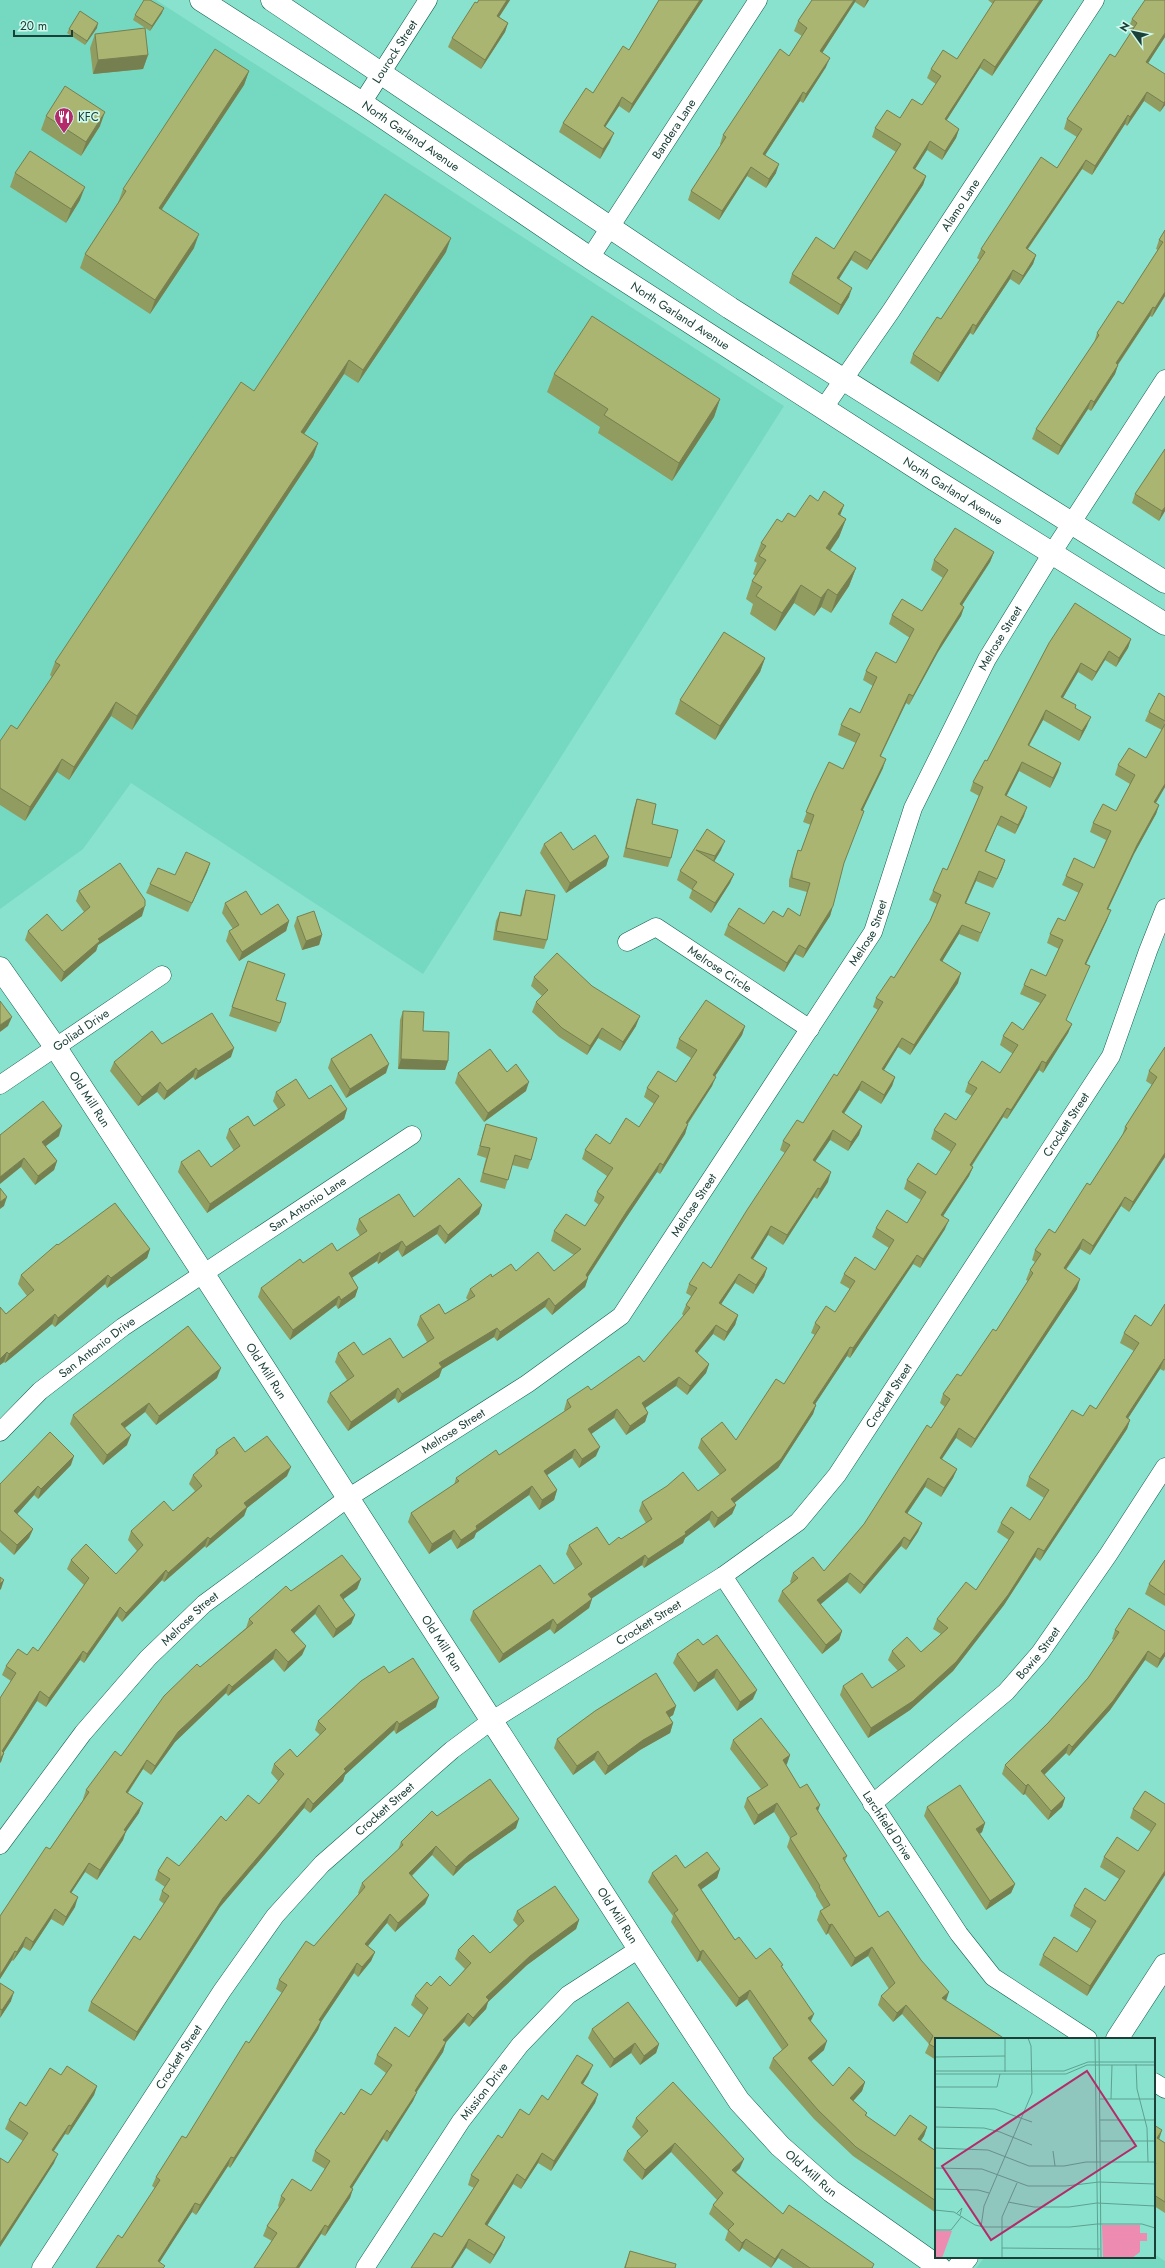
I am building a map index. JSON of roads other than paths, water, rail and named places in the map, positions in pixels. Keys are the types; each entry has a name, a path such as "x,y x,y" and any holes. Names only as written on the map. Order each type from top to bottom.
{"main road":[{"name":"North Garland Avenue","path":"201,0 362,103 590,258 823,409 1165,624"},
{"path":"272,0 730,308 1165,582"},
{"name":"Old Mill Run","path":"0,968 56,1048 203,1273 638,1949 739,2101 780,2146 832,2191 940,2268"},
{"path":"1118,2038 1165,1965"},
{"path":"958,2268 966,2258"}],"street":[{"name":"Lourock Street","path":"362,103 428,0"},
{"name":"Bandera Lane","path":"590,258 758,0"},
{"name":"Alamo Lane","path":"823,409 891,312 1095,0"},
{"name":"Melrose Street","path":"0,1845 83,1732 154,1653 204,1604 348,1498 527,1384 621,1316 873,932 913,808 987,659 1071,523 1165,379"},
{"name":"Crockett Street","path":"41,2268 222,1991 275,1916 322,1864 452,1750 492,1721 723,1576 798,1522 837,1475 1112,1056 1148,951 1165,908"},
{"name":"Melrose Circle","path":"627,942 656,927 810,1029"},
{"name":"Goliad Drive","path":"0,1085 162,976"},
{"name":"San Antonio Lane","path":"203,1273 412,1135"},
{"name":"San Antonio Drive","path":"0,1432 40,1391 123,1327 203,1273"},
{"name":"Bowie Street","path":"872,1804 1006,1692 1044,1647 1165,1467"},
{"name":"Larchfield Drive","path":"723,1576 959,1934 993,1977 1086,2038"},
{"name":"Mission Drive","path":"365,2268 461,2121 520,2045 568,1995 638,1949"},
{"path":"1155,2083 1165,2089"}],"place":[{"name":"KFC","path":"64,134"}]}
